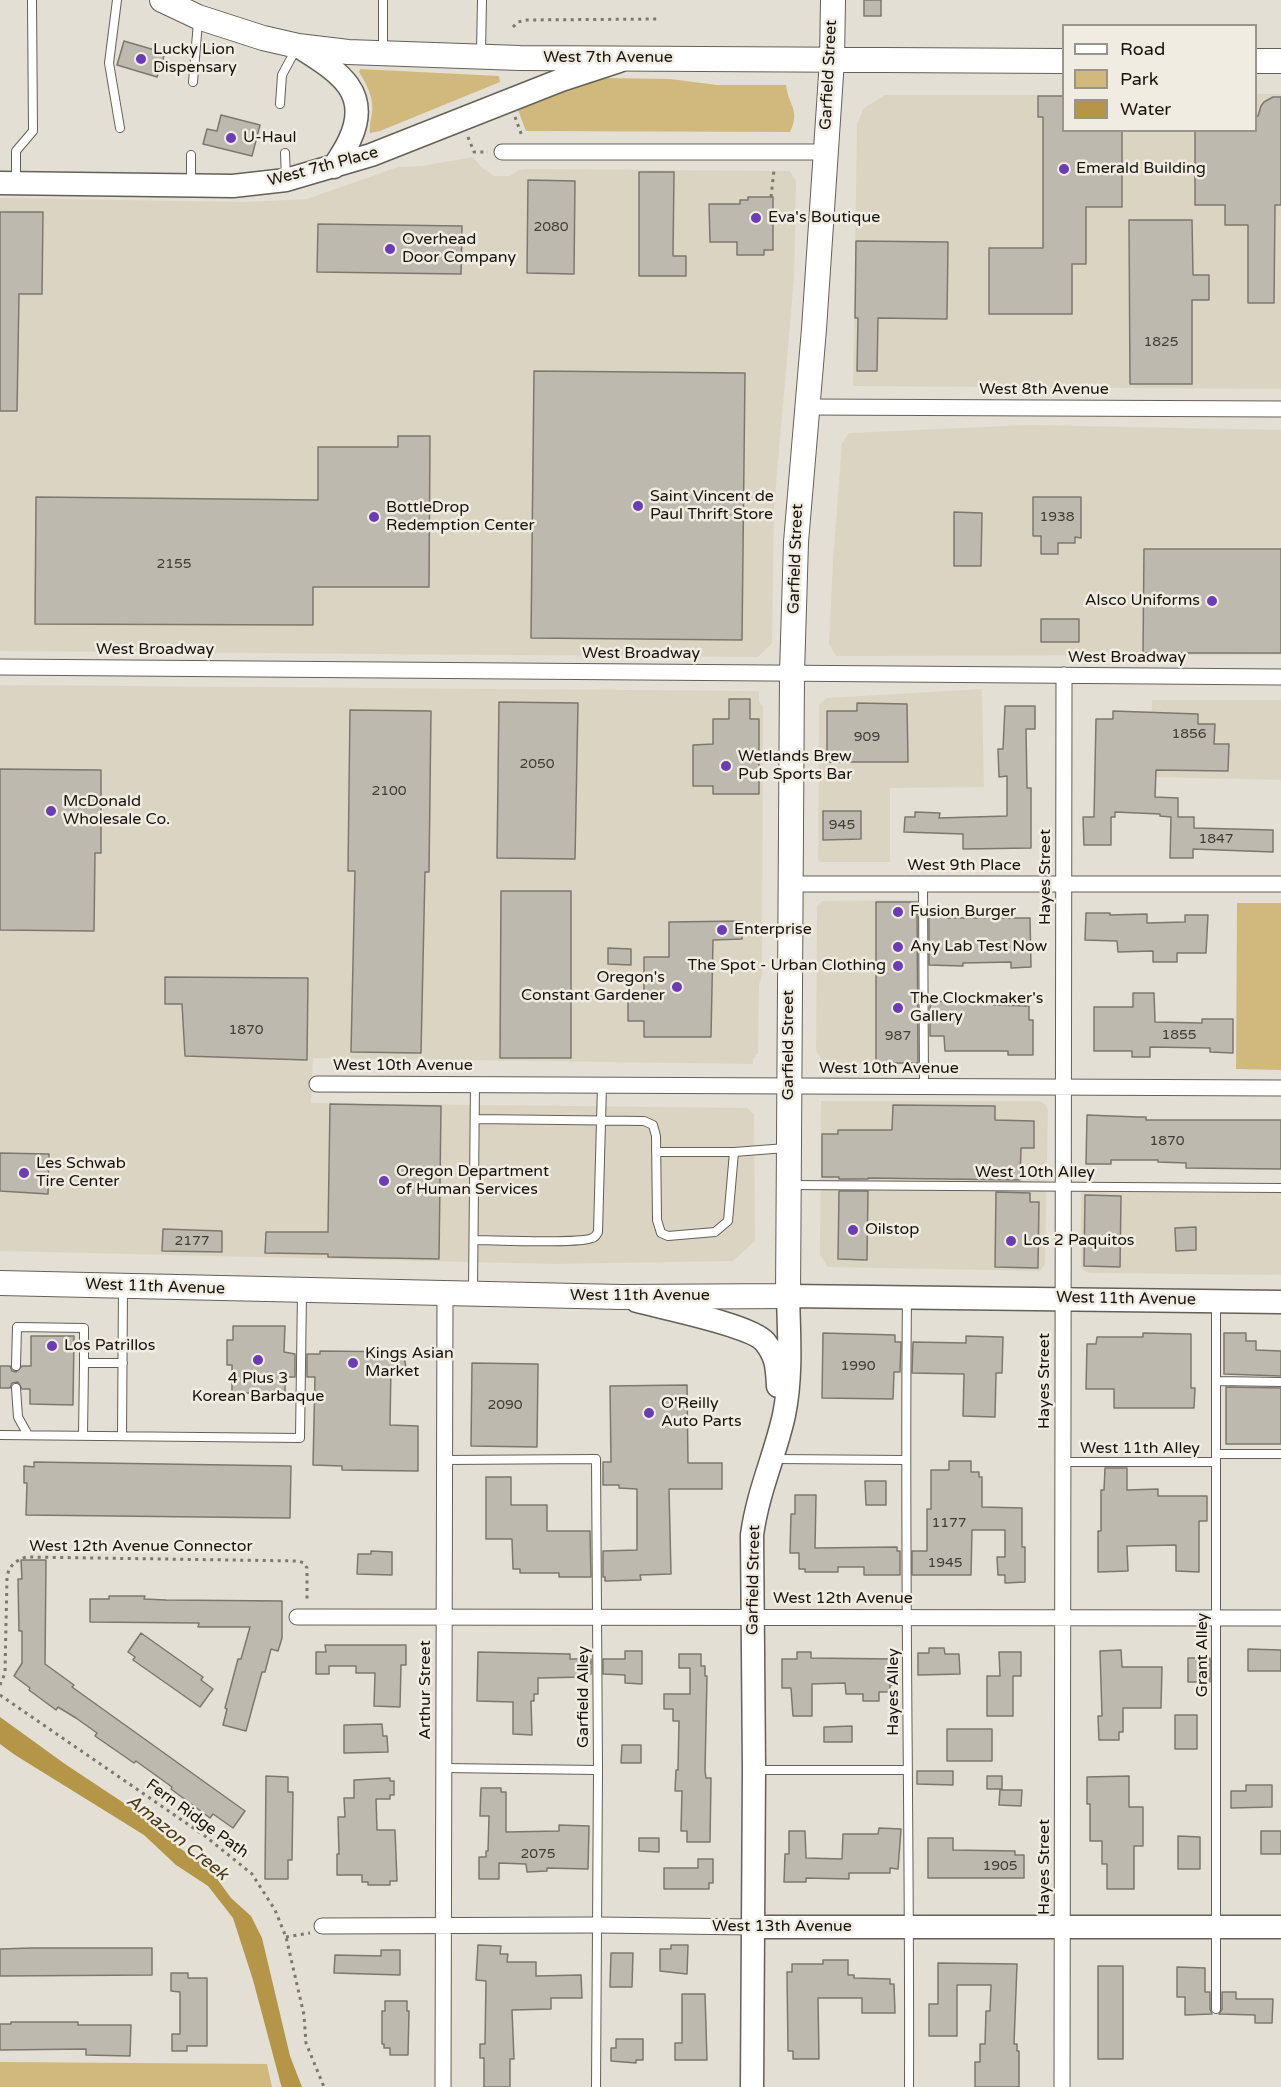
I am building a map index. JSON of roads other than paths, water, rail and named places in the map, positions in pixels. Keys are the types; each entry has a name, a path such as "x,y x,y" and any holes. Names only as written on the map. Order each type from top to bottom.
{"main road":[{"name":"West 7th Avenue","path":"162,0 240,32 298,46 383,54 481,57 1062,61"},
{"name":"Garfield Street","path":"752,2087 754,1770 752,1535 755,1510 788,1392 788,1086 792,673 796,542 832,60 833,0"},
{"path":"298,46 332,68 345,80 354,94 357,111 355,127 334,167"},
{"name":"West 7th Place","path":"8,183 191,185 260,184 286,180 371,155 561,80 629,58"},
{"path":"1257,61 1281,61"},
{"name":"West 11th Avenue","path":"0,1283 621,1297 1063,1298 1281,1302"},
{"path":"621,1297 742,1328 764,1341 777,1362 779,1430"},
{"name":"West 13th Avenue","path":"754,1927 1281,1927"}],"street":[{"path":"502,153 825,152"},
{"name":"West 8th Avenue","path":"807,407 1281,409"},
{"name":"West Broadway","path":"0,667 1281,677"},
{"name":"Hayes Street","path":"1062,2087 1064,675"},
{"name":"West 9th Place","path":"790,884 1281,884"},
{"name":"West 10th Avenue","path":"317,1084 1281,1088"},
{"name":"Arthur Street","path":"443,2087 445,1293"},
{"name":"West 12th Avenue","path":"302,1617 1281,1618"},
{"name":"West 13th Avenue","path":"322,1926 754,1927"}],"lane":[{"path":"8,183 16,151 33,131 32,0"},
{"path":"117,0 109,63 120,128"},
{"path":"383,0 383,54"},
{"path":"481,57 482,0"},
{"path":"191,10 193,82"},
{"path":"280,104 282,75 298,46"},
{"path":"285,153 286,180"},
{"path":"191,155 191,185"},
{"path":"923,884 924,1088"},
{"path":"473,1294 475,1084"},
{"path":"474,1240 570,1240 591,1239 597,1235 602,1084"},
{"path":"475,1119 644,1120 653,1125 657,1152 657,1220 661,1233 668,1236 715,1232 728,1221 734,1152"},
{"path":"657,1152 734,1152 789,1148"},
{"name":"West 10th Alley","path":"789,1185 1281,1188"},
{"path":"122,1436 123,1286"},
{"path":"0,1435 300,1437 302,1291"},
{"name":"Hayes Alley","path":"907,1297 905,1460 908,1617 909,2087"},
{"name":"Grant Alley","path":"1216,1301 1216,2009"},
{"path":"16,1366 17,1327 84,1328 83,1436"},
{"path":"84,1363 123,1363"},
{"path":"1216,1381 1281,1382"},
{"path":"16,1389 18,1417 28,1435"},
{"name":"West 11th Alley","path":"1063,1462 1281,1455"},
{"path":"770,1459 905,1460"},
{"name":"Garfield Alley","path":"444,1460 596,1460 598,1617 596,2087"},
{"path":"444,1768 598,1770"},
{"path":"754,1770 908,1770"}],"water":[{"path":"0,1717 145,1817 181,1849 210,1869 231,1898 251,1916 262,1938 290,2056 302,2087 282,2087 281,2085 253,1980 233,1918 208,1886 176,1865 144,1835 0,1744"}],"place":[{"name":"Lucky Lion Dispensary","path":"141,59"},
{"name":"U-Haul","path":"231,138"},
{"name":"Emerald Building","path":"1064,169"},
{"name":"Eva's Boutique","path":"756,218"},
{"name":"Overhead Door Company","path":"390,249"},
{"name":"Saint Vincent de Paul Thrift Store","path":"638,506"},
{"name":"BottleDrop Redemption Center","path":"374,517"},
{"name":"Alsco Uniforms","path":"1212,601"},
{"name":"Wetlands Brew Pub Sports Bar","path":"726,766"},
{"name":"McDonald Wholesale Co.","path":"51,811"},
{"name":"Fusion Burger","path":"898,912"},
{"name":"Enterprise","path":"722,930"},
{"name":"Any Lab Test Now","path":"898,947"},
{"name":"The Spot - Urban Clothing","path":"898,966"},
{"name":"Oregon's Constant Gardener","path":"677,987"},
{"name":"The Clockmaker's Gallery","path":"898,1008"},
{"name":"Les Schwab Tire Center","path":"24,1173"},
{"name":"Oregon Department of Human Services","path":"384,1181"},
{"name":"Oilstop","path":"853,1230"},
{"name":"Los 2 Paquitos","path":"1011,1241"},
{"name":"Los Patrillos","path":"52,1346"},
{"name":"4 Plus 3 Korean Barbaque","path":"258,1360"},
{"name":"Kings Asian Market","path":"353,1363"},
{"name":"O'Reilly Auto Parts","path":"649,1413"}],"water label":[{"name":"Amazon Creek","path":"177,1838"}]}
